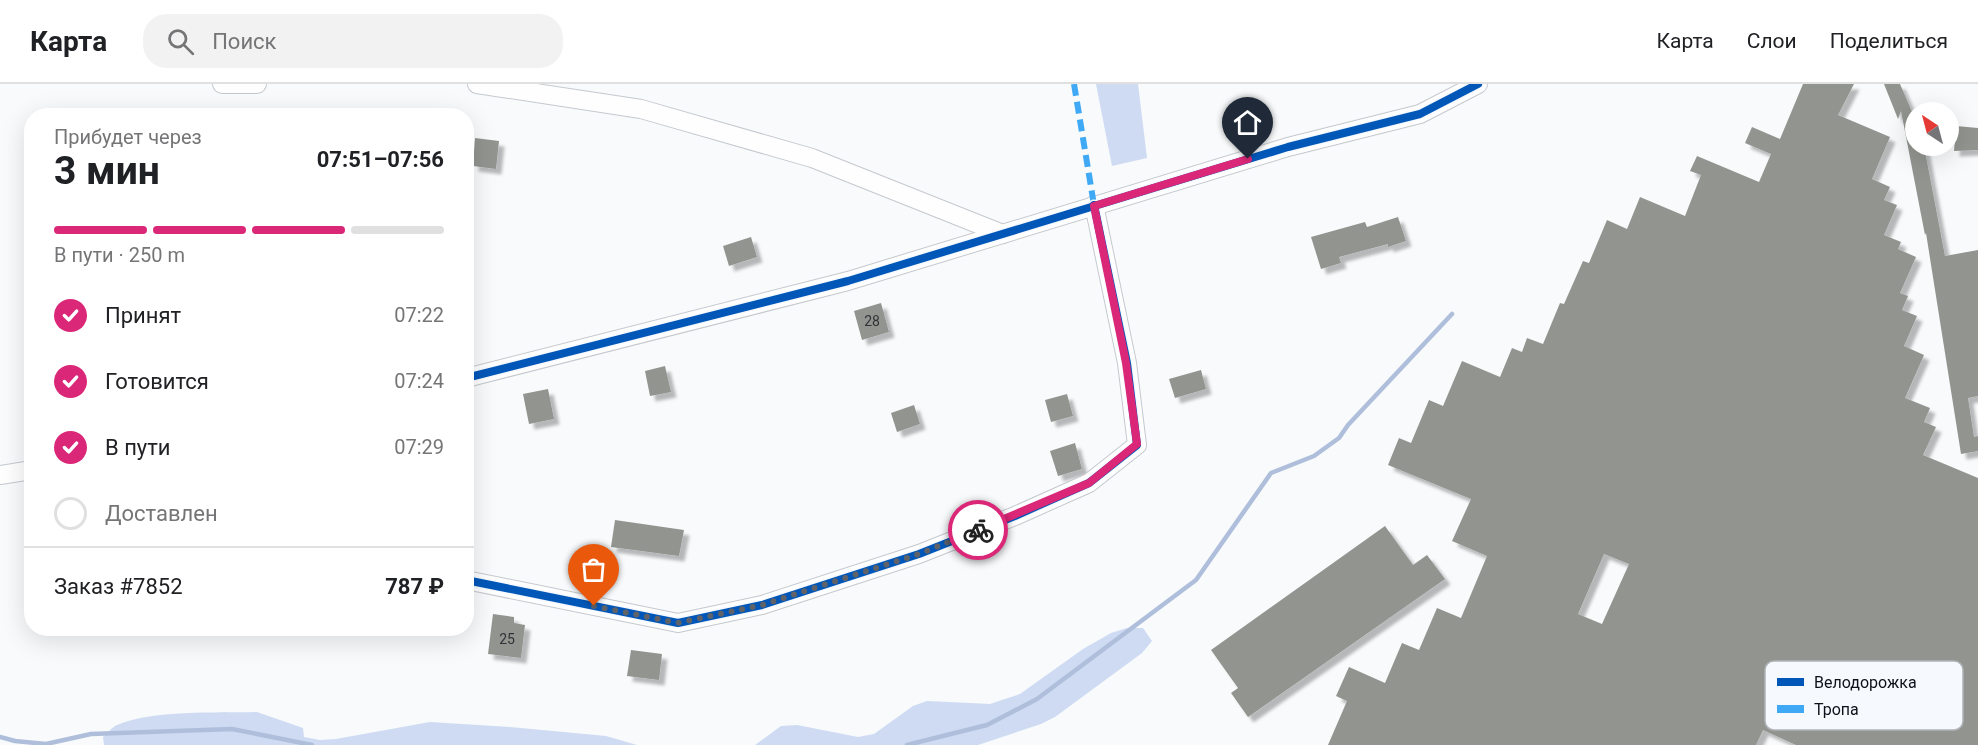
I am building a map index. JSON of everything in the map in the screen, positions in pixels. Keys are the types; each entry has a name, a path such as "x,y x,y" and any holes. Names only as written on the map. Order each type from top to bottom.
{"street":[{"path":"222,84 257,84"},
{"path":"477,84 641,109 812,158 1003,234"},
{"path":"474,376 848,281 1288,147 1420,114 1478,84"},
{"path":"474,582 678,623 762,605 919,554 1015,516 1089,483 1137,444 1126,363 1094,206"},
{"path":"0,475 24,471"}],"shaded area":[{"path":"1096,84 1138,84 1147,158 1112,166"},
{"path":"1127,628 1143,628 1152,641 1142,653 1055,717 978,745 755,745 781,726 797,725 858,737 874,734 913,706 927,701 990,704 1020,694 1083,649 1111,633"},
{"path":"257,712 303,728 304,737 320,740 430,722 606,736 637,745 104,745 103,737 117,725 131,720 186,713"}],"building":[{"path":"1803,84 1854,84 1838,115 1890,137 1872,179 1890,187 1884,200 1897,205 1884,235 1901,242 1898,249 1916,257 1900,293 1908,296 1902,310 1917,316 1904,346 1924,355 1905,398 1930,408 1924,422 1936,427 1923,455 1978,478 1978,745 1796,745 1763,730 1756,745 1328,745 1347,701 1336,696 1349,667 1385,683 1402,643 1419,650 1437,608 1461,618 1487,556 1452,541 1471,499 1388,465 1399,438 1411,443 1429,400 1443,406 1462,361 1500,377 1512,348 1522,352 1527,338 1543,344 1560,303 1564,304 1583,261 1589,263 1607,220 1627,229 1640,197 1685,216 1701,175 1690,171 1697,156 1759,182 1771,154 1745,143 1752,127 1780,139","holes":["1604,554 1629,564 1602,624 1578,614"]},
{"path":"1884,84 1900,84 1908,102 1905,102 1905,132 1901,111 1898,119"},
{"path":"1959,126 1978,128 1978,150 1959,151"},
{"path":"475,138 499,141 496,169 474,166"},
{"path":"1910,156 1926,156 1945,256 1978,250 1978,396 1968,398 1974,437 1978,436 1978,451 1961,454 1926,233 1925,235"},
{"path":"1398,217 1406,241 1339,257 1341,263 1321,269 1311,237 1365,222 1367,227"},
{"path":"751,237 757,257 729,266 723,246"},
{"path":"881,303 889,332 862,340 854,311"},
{"path":"665,366 671,392 650,396 645,371"},
{"path":"1201,370 1206,389 1175,398 1169,379"},
{"path":"548,389 554,419 529,424 523,394"},
{"path":"1067,394 1073,416 1051,422 1045,400"},
{"path":"914,405 920,424 897,432 891,413"},
{"path":"1075,443 1082,469 1058,476 1050,451"},
{"path":"615,520 684,530 679,556 611,547"},
{"path":"1385,526 1413,565 1427,555 1445,579 1248,717 1231,693 1238,688 1211,650"},
{"path":"493,614 514,617 514,623 525,625 521,658 488,654"},
{"path":"631,650 662,654 659,680 627,676"}],"waterway":[{"path":"907,745 987,725 1037,699 1196,580 1271,473 1314,456 1339,438 1348,425 1452,314"},
{"path":"0,737 46,744 91,734 232,729 312,745"}],"marked path":[{"path":"1074,84 1094,205"}],"cycle path":[{"path":"474,376 848,281 1288,147 1420,114 1478,84"},
{"path":"474,582 678,623 762,605 919,554 1015,516 1089,483 1137,445 1127,363 1094,205"}],"way so far":[{"path":"594,606 678,623 762,605 919,554 978,530"}],"route":[{"path":"978,530 1089,483 1137,444 1126,363 1094,206 1248,159"}]}
